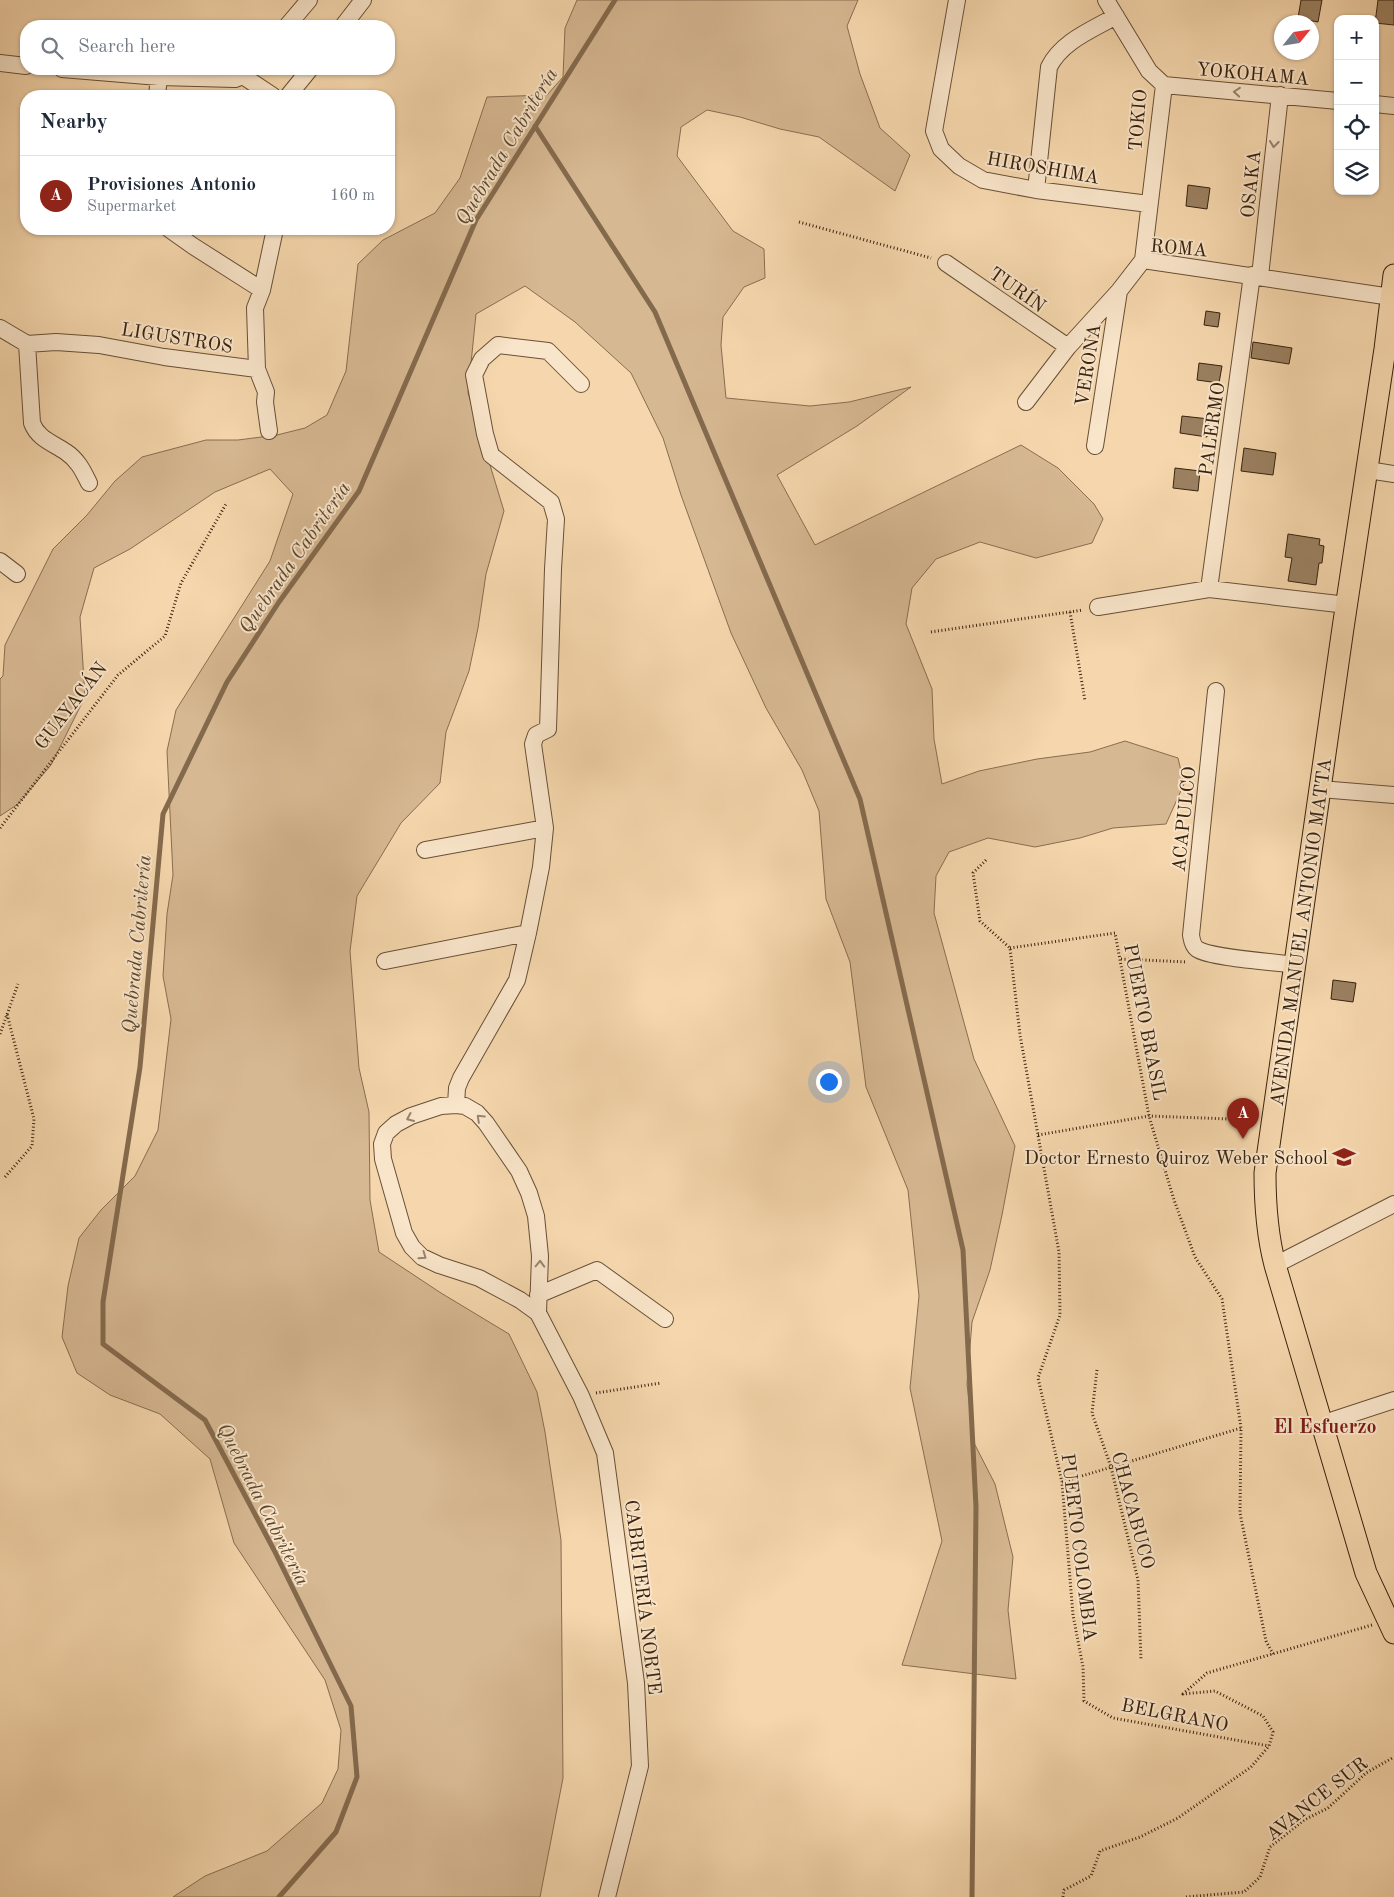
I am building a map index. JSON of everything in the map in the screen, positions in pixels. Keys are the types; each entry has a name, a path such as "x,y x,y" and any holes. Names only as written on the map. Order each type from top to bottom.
{"main road":[{"name":"AVENIDA MANUEL ANTONIO MATTA","path":"1390,1627 1366,1573 1274,1265 1265,1214 1265,1173 1347,605 1368,470 1390,350 1391,297 1394,275"}],"street":[{"path":"292,20 309,0"},
{"path":"348,20 363,0"},
{"name":"HIROSHIMA","path":"957,0 934,131 941,149 959,166 983,180 1036,190 1149,204"},
{"name":"TOKIO","path":"1106,0 1149,70 1164,85 1143,260"},
{"path":"1036,190 1049,67 1054,57 1065,46 1116,16"},
{"path":"0,64 20,66"},
{"path":"134,75 235,79 242,75"},
{"path":"250,75 266,90"},
{"path":"293,90 305,75"},
{"path":"157,90 158,77"},
{"name":"YOKOHAMA","path":"1164,85 1334,101"},
{"name":"OSAKA","path":"1256,276 1280,95"},
{"path":"1379,104 1394,106"},
{"path":"177,235 262,290"},
{"path":"269,431 265,402 266,392 257,370 255,308 262,290 275,235"},
{"name":"ROMA","path":"1026,402 1068,348 1119,291 1143,260 1391,297"},
{"name":"TURÍN","path":"946,262 1068,348"},
{"name":"PALERMO","path":"1209,589 1256,276"},
{"name":"VERONA","path":"1094,446 1119,291"},
{"path":"0,328 27,344 32,423 35,430 42,438 67,453 79,464 89,484"},
{"name":"LIGUSTROS","path":"27,344 56,342 99,345 164,357 257,370"},
{"path":"538,1312 479,1278 439,1265 422,1257 412,1247 404,1234 383,1158 382,1144 386,1133 396,1124 411,1116 441,1106 456,1105 457,1088 461,1078 517,980 541,867 545,828 532,744 536,734 548,730 552,569 556,519 551,502 491,455 485,434 474,375 482,359 498,345 548,351 580,384"},
{"path":"1368,470 1394,474"},
{"path":"0,561 17,574"},
{"path":"1098,607 1209,589 1347,605"},
{"name":"ACAPULCO","path":"1197,949 1193,944 1192,934 1216,691"},
{"path":"1320,789 1394,796"},
{"path":"425,850 545,828"},
{"path":"385,961 528,933"},
{"path":"1197,949 1218,956 1295,964"},
{"name":"CABRITERÍA NORTE","path":"456,1105 465,1106 486,1123 519,1171 529,1192 536,1216 540,1256 538,1312 581,1396 605,1452 636,1683 640,1766 607,1897"},
{"path":"1274,1265 1394,1204"},
{"path":"538,1296 597,1270 664,1319"},
{"path":"1321,1424 1394,1400"}],"path":[{"path":"799,222 946,262"},
{"name":"GUAYACÁN","path":"0,828 118,674 165,636 181,583 226,504"},
{"path":"931,632 1098,607"},
{"path":"1070,612 1085,701"},
{"path":"986,860 973,873 980,922 1010,948"},
{"name":"PUERTO BRASIL","path":"1010,948 1114,933 1121,959 1149,1116 1174,1200 1195,1257 1222,1299 1241,1428 1240,1513 1266,1641 1273,1654"},
{"name":"PUERTO COLOMBIA","path":"1010,948 1020,1035 1058,1252 1060,1314 1038,1378 1062,1482 1073,1615 1083,1667"},
{"path":"1121,959 1190,962 1197,949"},
{"path":"0,1034 18,984"},
{"path":"4,1176 32,1146 34,1119 7,1014"},
{"path":"1038,1135 1149,1116"},
{"name":"PUERTO BRASIL","path":"1149,1116 1274,1121"},
{"name":"CHACABUCO","path":"1097,1370 1092,1413 1111,1467 1138,1580 1141,1660"},
{"path":"581,1396 661,1383"},
{"path":"1062,1482 1241,1428"},
{"path":"1063,1897 1064,1890 1091,1876 1100,1851 1140,1837 1178,1818 1251,1767 1269,1746 1272,1732 1263,1716 1215,1691 1183,1694 1207,1673 1273,1654 1390,1627"},
{"name":"BELGRANO","path":"1083,1667 1084,1701 1113,1718 1269,1746"},
{"name":"AVANCE SUR","path":"1186,1897 1244,1892 1260,1877 1270,1847 1304,1820 1328,1808 1366,1773 1394,1757"}],"shaded area":[{"path":"577,0 858,0 847,26 860,74 880,128 910,155 895,191 819,137 707,110 681,127 677,156 733,231 764,249 765,278 744,287 723,317 721,345 726,398 810,406 849,402 911,387 857,426 777,475 815,545 1021,445 1058,468 1094,504 1103,519 1092,543 1036,558 980,542 936,559 912,588 906,624 932,689 934,739 942,784 979,771 1037,759 1090,752 1125,741 1178,758 1184,784 1166,824 1113,828 1080,838 1035,847 988,838 949,852 936,876 934,913 974,1059 1015,1146 990,1270 972,1322 967,1384 974,1443 995,1484 1013,1557 1008,1610 1016,1679 902,1665 942,1541 910,1388 919,1296 908,1190 866,1087 850,962 826,899 819,811 802,770 766,708 731,633 681,495 663,438 631,373 575,322 525,286 476,314 468,393 504,511 486,574 469,671 446,732 440,783 401,823 357,896 350,951 359,1068 369,1112 370,1200 379,1252 441,1293 509,1334 537,1392 561,1540 563,1778 540,1897 173,1897 205,1876 267,1851 322,1803 338,1769 341,1730 325,1680 234,1543 210,1459 160,1414 110,1395 77,1373 62,1337 68,1286 79,1238 101,1210 135,1176 158,1130 171,1019 163,976 167,914 173,875 167,751 176,710 270,561 293,494 270,469 215,492 130,549 94,568 80,617 85,697 51,765 18,804 0,816 0,679 3,676 5,645 53,549 87,515 115,481 142,457 206,440 238,440 277,435 305,428 327,415 346,371 358,264 383,240 435,213 460,178 487,97 547,95 563,77 565,28"}],"building":[{"path":"1301,0 1322,0 1319,16 1298,15"},
{"path":"1378,0 1394,0 1394,25 1379,23 1379,15 1376,15"},
{"path":"1188,185 1210,188 1207,209 1186,206"},
{"path":"1206,311 1220,313 1218,327 1204,325"},
{"path":"1253,342 1292,348 1289,364 1251,358"},
{"path":"1199,363 1222,366 1219,383 1197,380"},
{"path":"1182,416 1209,419 1207,437 1180,433"},
{"path":"1244,448 1276,453 1273,475 1241,471"},
{"path":"1175,468 1200,471 1198,491 1173,488"},
{"path":"1288,534 1320,539 1319,545 1324,546 1316,585 1288,581 1292,558 1285,557"},
{"path":"1333,980 1356,983 1353,1002 1331,999"}],"waterway":[{"name":"Quebrada Cabritería","path":"279,1897 336,1832 357,1777 351,1706 274,1550 205,1420 103,1344 103,1302 140,1067 163,814 227,682 279,602 359,491 476,220 615,0"},
{"path":"535,126 655,312 860,799 963,1250 976,1507 972,1897"}],"place":[{"name":"Provisiones Antonio","path":"1243,1139"},
{"name":"Doctor Ernesto Quiroz Weber School","path":"1344,1157"}],"district":[{"name":"El Esfuerzo","path":"1325,1426"}]}
